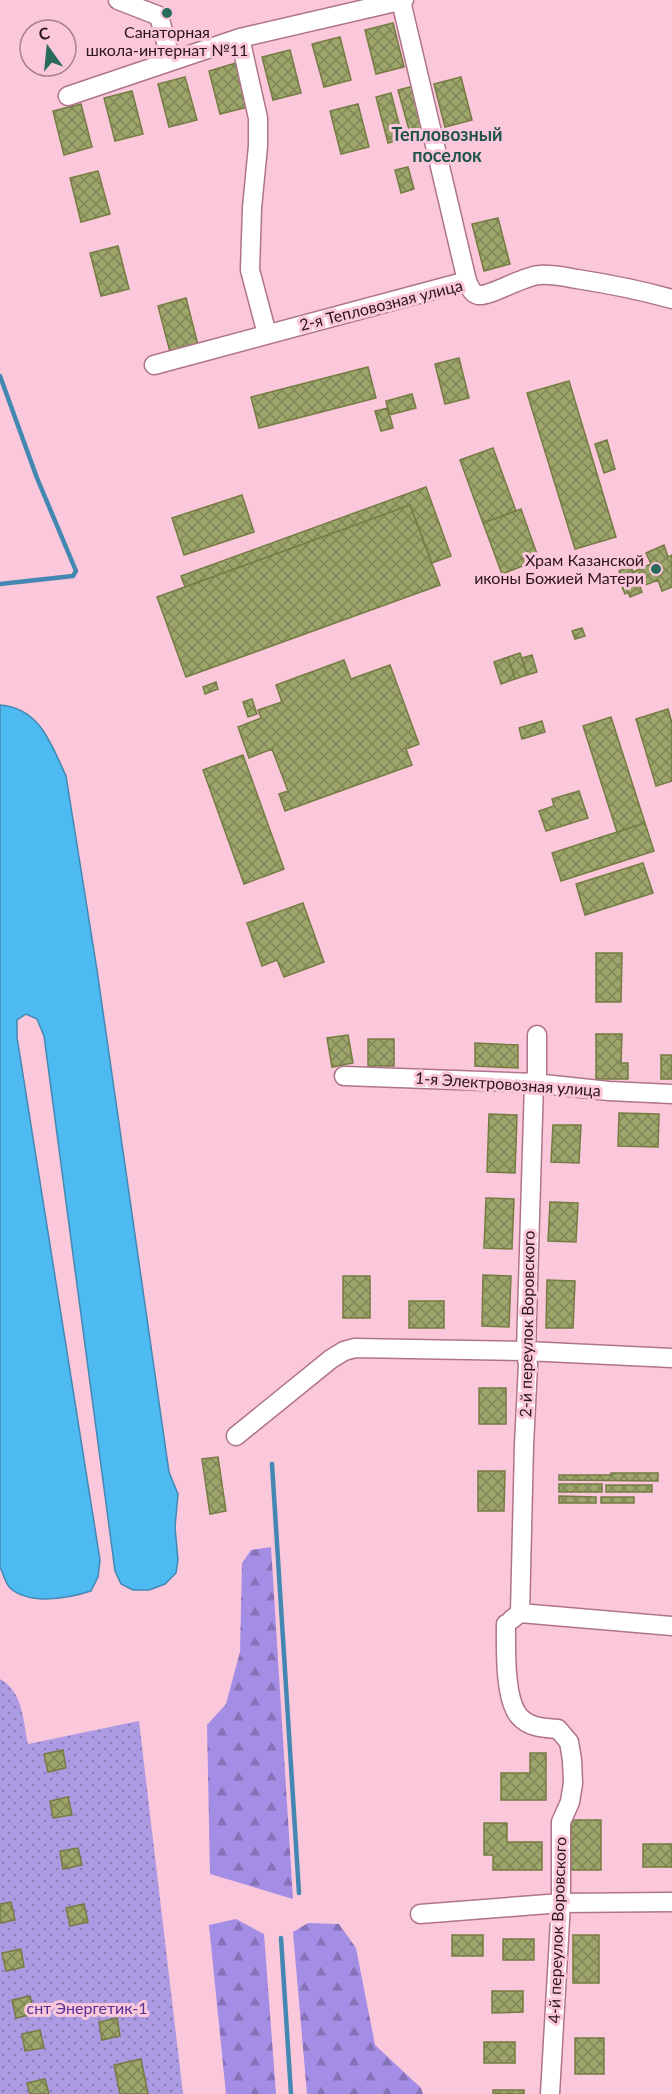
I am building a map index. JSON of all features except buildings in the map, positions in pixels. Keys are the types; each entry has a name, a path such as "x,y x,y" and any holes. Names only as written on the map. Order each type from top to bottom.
{"street":[{"path":"118,0 159,16 171,61"},
{"path":"68,96 240,38 402,1 467,281"},
{"path":"240,38 258,118 250,270 267,334"},
{"name":"2-я Тепловозная улица","path":"154,365 467,281 471,290 477,294 486,294 524,278 541,275 560,276 622,286 672,299"},
{"name":"2-й переулок Воровского","path":"507,1621 524,1445 537,1035"},
{"name":"1-я Электровозная улица","path":"344,1076 534,1083 597,1090 672,1094"},
{"path":"236,1437 331,1359 344,1351 373,1347 672,1358"},
{"path":"507,1621 672,1626"},
{"name":"4-й переулок Воровского","path":"507,1621 507,1669 512,1704 519,1717 533,1726 558,1729 569,1742 573,1783 570,1802 561,1822 561,1903 550,2094"},
{"path":"420,1914 561,1903 672,1902"}],"green space":[{"path":"271,1547 293,1899 210,1874 207,1725 226,1704 240,1652 242,1563 251,1550"},
{"name":"снт Энергетик-1","path":"0,1679 8,1685 18,1699 28,1744 139,1721 183,2094 0,2094"},
{"path":"236,1919 264,1934 276,2094 226,2094 209,1925"},
{"path":"308,1923 339,1924 356,1948 375,2045 421,2088 423,2094 307,2094 293,1932"}],"water":[{"path":"0,705 14,708 35,720 49,740 66,776 97,970 169,1472 178,1494 175,1527 178,1560 176,1573 165,1584 149,1590 133,1590 121,1584 115,1571 44,1036 37,1019 26,1014 17,1020 17,1037 100,1560 98,1577 91,1591 50,1599 18,1594 8,1586 0,1567"}],"waterway":[{"path":"0,376 37,478 76,571 73,576 0,584"},
{"path":"272,1464 299,1893"},
{"path":"281,1938 291,2094"}],"place":[{"name":"Санаторная школа-интернат №11","path":"167,13"},
{"name":"Храм Казанской иконы Божией Матери","path":"656,569"}],"district":[{"name":"Тепловозный поселок","path":"447,145"}]}
